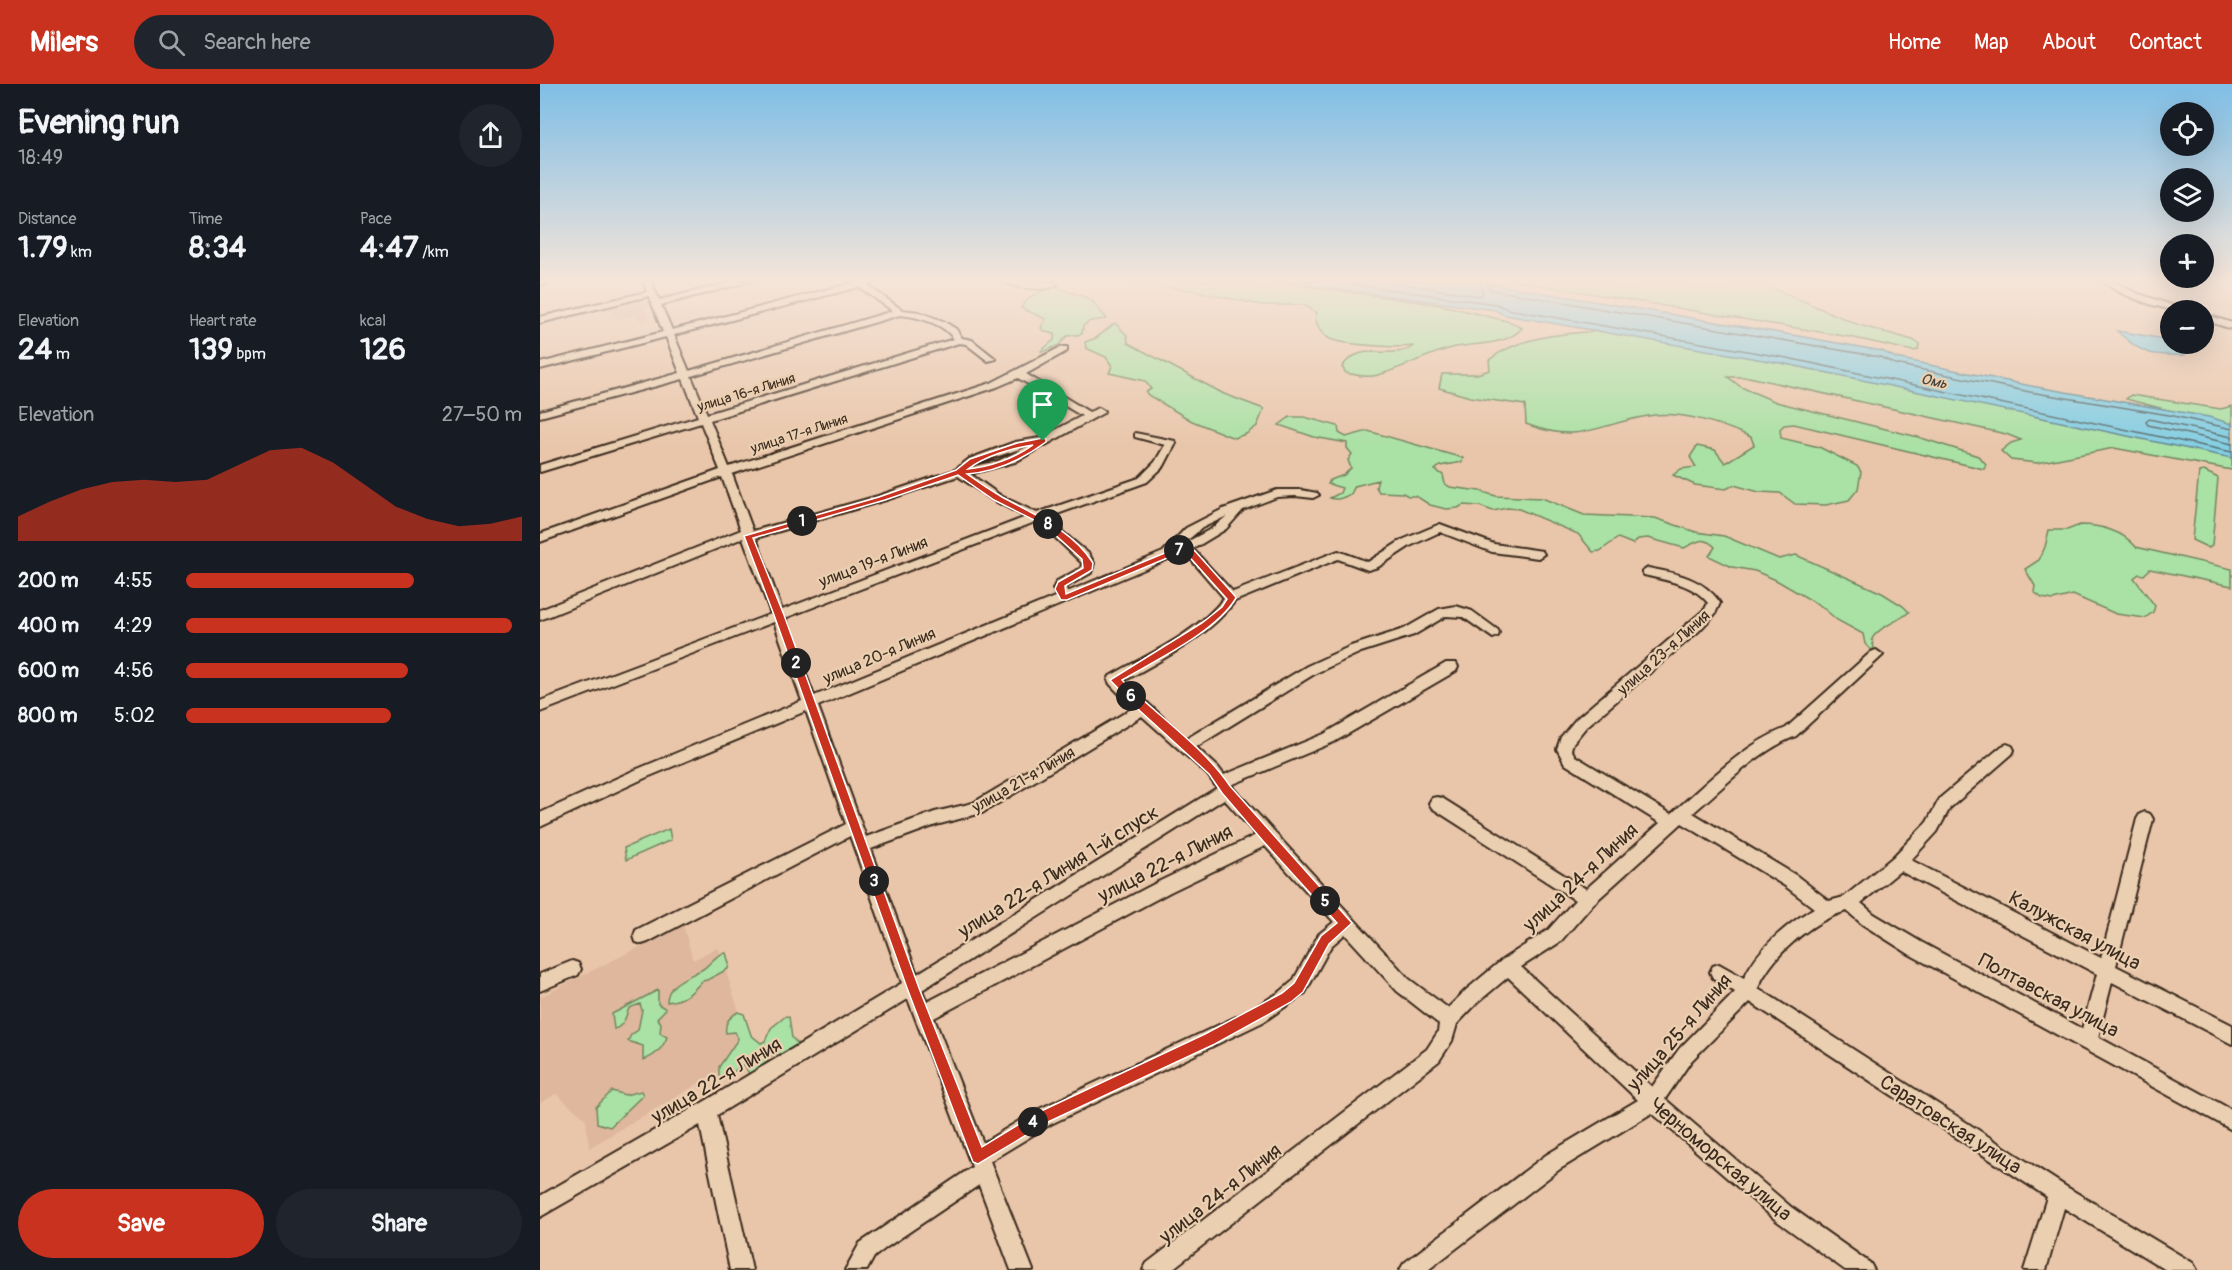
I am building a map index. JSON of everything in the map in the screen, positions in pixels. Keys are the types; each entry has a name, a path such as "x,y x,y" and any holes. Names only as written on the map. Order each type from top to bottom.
{"street":[{"path":"540,366 656,336"},
{"path":"670,336 726,472 913,988 1022,1270"},
{"path":"540,414 816,336"},
{"path":"956,336 959,340 969,342 991,359"},
{"name":"улица 16-я Линия","path":"540,469 959,340"},
{"name":"улица 17-я Линия","path":"540,537 726,472 994,385 1064,349"},
{"path":"1019,374 1087,416"},
{"path":"540,615 747,534 882,498 959,472 973,461 1019,444 1043,441 1099,411"},
{"name":"улица 19-я Линия","path":"540,706 1037,517 1143,480 1167,454 1172,443 1139,435"},
{"path":"959,472 997,498 1047,523 1088,563 1087,570 1061,584 1059,589 1064,598"},
{"name":"улица 20-я Линия","path":"540,820 640,774 1064,598 1175,549 1188,530 1239,507 1253,505 1274,494 1288,492 1313,495"},
{"path":"1449,1020 1403,985 1267,837 1213,771 1143,709 1115,680 1205,626 1225,609 1231,598 1338,555 1360,565 1374,564 1406,543 1440,528 1492,548 1538,554"},
{"path":"1175,549 1192,553 1231,598"},
{"name":"улица 23-я Линия","path":"1648,572 1676,578 1699,588 1710,596 1714,603 1711,611 1581,723 1566,741 1566,755 1676,818"},
{"path":"1185,747 1257,702 1327,663 1356,649 1409,632 1449,610 1461,611 1477,618 1493,633"},
{"name":"улица 24-я Линия","path":"1154,1270 1432,1054 1446,1035 1449,1020 1472,996 1508,966 1554,936 1587,899 1676,818 1752,754 1776,738 1791,732 1876,655"},
{"name":"улица 22-я Линия 1-й спуск","path":"913,988 1224,786 1242,772 1294,754 1348,729 1450,667"},
{"name":"улица 21-я Линия","path":"861,846 935,819 977,808 1143,709"},
{"name":"улица 25-я Линия","path":"1411,1270 1553,1162 1653,1101 1685,1055 1748,992 1752,980 1769,956 1801,926 1827,909 1850,903 1899,862 1932,827 1945,803 2007,750"},
{"path":"1437,803 1587,899"},
{"path":"1676,818 1791,881 1827,909"},
{"path":"2088,1041 2145,819"},
{"path":"642,936 854,827"},
{"name":"улица 22-я Линия","path":"923,1014 1164,887 1267,837"},
{"name":"Калужская улица","path":"1899,862 2232,1035"},
{"name":"Полтавская улица","path":"1850,903 1868,919 1915,948 2232,1120"},
{"path":"856,1270 867,1250 1044,1117 1257,1016 1286,998 1299,987 1325,940 1346,923"},
{"name":"Черноморская улица","path":"1508,966 1653,1101 1784,1214 1863,1270"},
{"path":"540,983 572,969"},
{"name":"Саратовская улица","path":"1719,972 2058,1193 2186,1270"},
{"name":"улица 22-я Линия","path":"540,1207 707,1112 913,988"},
{"path":"707,1112 741,1270"},
{"path":"2035,1270 2058,1193"}],"shaded area":[{"path":"683,925 693,960 718,947 752,1052 589,1148 586,1119 556,1094 540,1103 540,997"}],"green space":[{"path":"1055,336 1067,336 1059,345 1041,351 1054,340"},
{"path":"1127,336 1128,343 1224,394 1264,409 1257,426 1246,434 1234,438 1192,421 1148,395 1146,392 1151,389 1145,381 1109,373 1112,366 1106,357 1086,348 1085,342 1096,338"},
{"path":"1326,336 1510,336 1489,343 1452,348 1397,369 1370,376 1346,373 1342,367 1358,354 1395,352 1414,346 1371,346"},
{"path":"1548,336 1648,336 2232,453 2232,470 2114,448 2037,463 2011,460 2001,451 2011,443 2021,440 2006,434 1749,377 1728,377 1741,387 1776,402 1918,437 1978,456 1986,464 1984,469 1794,424 1784,425 1780,429 1781,438 1819,447 1857,466 1861,472 1858,489 1849,500 1826,505 1795,504 1780,493 1759,492 1734,485 1726,489 1695,485 1673,475 1681,469 1696,467 1690,457 1697,446 1715,450 1725,463 1754,445 1751,437 1727,427 1701,419 1661,415 1648,416 1588,431 1561,433 1526,424 1525,405 1470,397 1439,388 1442,374 1477,374 1490,370 1489,360 1517,344"},
{"path":"1846,336 1900,336 1919,344 1918,350 1913,351"},
{"path":"2131,395 2221,409 2232,406 2232,427 2126,399"},
{"path":"1290,417 1304,417 1338,426 1339,433 1346,437 1368,431 1463,458 1462,462 1440,466 1435,470 1443,475 1445,484 1450,487 1480,491 1496,496 1542,498 1584,515 1655,518 1696,532 1724,536 1779,559 1796,555 1882,593 1909,612 1875,635 1872,639 1874,648 1871,650 1865,644 1863,634 1837,620 1821,606 1776,580 1755,571 1732,567 1709,556 1715,547 1707,541 1703,540 1684,548 1648,538 1638,539 1633,544 1618,538 1600,551 1593,552 1578,534 1519,509 1507,508 1493,511 1479,506 1463,505 1446,509 1430,505 1416,496 1379,492 1376,487 1378,480 1355,486 1351,494 1343,497 1330,498 1340,493 1342,488 1328,484 1330,480 1344,475 1351,468 1348,460 1352,454 1347,448 1347,443 1314,437 1279,425"},
{"path":"2204,471 2218,478 2212,545 2209,548 2192,540 2199,472"},
{"path":"2080,525 2111,530 2131,541 2136,547 2232,569 2232,586 2150,569 2144,575 2139,574 2134,578 2155,606 2153,612 2145,618 2116,614 2073,595 2053,600 2042,598 2034,592 2035,586 2025,569 2039,560 2049,530 2067,530"},
{"path":"669,829 671,840 626,860 624,848"},
{"path":"726,953 728,969 702,981 683,998 667,1002 668,995 675,985 703,969 719,955"},
{"path":"658,990 658,1004 666,1009 657,1018 661,1023 660,1033 667,1037 658,1052 643,1060 643,1046 628,1041 631,1035 638,1030 642,1010 640,1004 629,1008 622,1024 614,1029 612,1014"},
{"path":"738,1012 744,1014 751,1035 761,1043 765,1041 771,1028 786,1016 789,1017 792,1038 797,1043 795,1052 767,1056 765,1059 770,1064 750,1076 744,1064 729,1075 719,1076 719,1067 738,1039 735,1032 726,1033 726,1026 728,1020"},
{"path":"612,1091 625,1095 641,1091 643,1095 610,1127 597,1123 596,1107"}],"water":[{"name":"Омь","path":"1627,336 1800,336 1882,351 1896,358 2031,386 2209,417 2232,424 2232,458 1786,364"},
{"path":"2123,336 2160,338 2160,354 2185,355 2155,354 2141,349"}],"route":[{"path":"1043,441 1019,444 973,461 959,472 882,498 748,536 779,615 913,988 978,1157 1014,1133 1044,1117 1257,1016 1286,998 1299,987 1325,940 1346,923 1226,790 1219,777 1143,709 1115,680 1205,626 1225,609 1231,598 1192,553 1184,548 1064,598 1059,589 1061,584 1080,576 1087,570 1088,563 1085,557 1047,523 997,498 959,472 981,470 1025,454 1043,441"}]}
